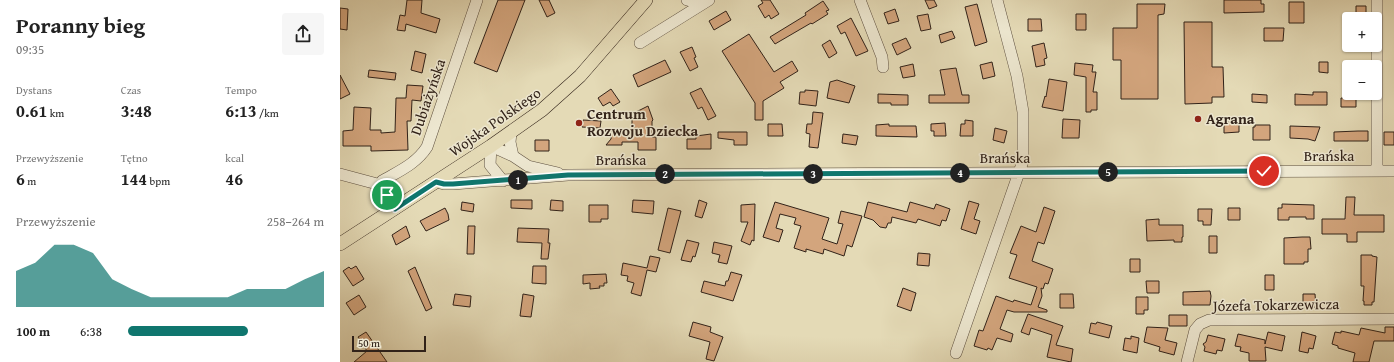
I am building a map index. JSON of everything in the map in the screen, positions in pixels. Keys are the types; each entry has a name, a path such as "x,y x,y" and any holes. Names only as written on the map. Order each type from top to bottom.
{"main road":[{"name":"Wojska Polskiego","path":"340,244 511,133 552,101 580,76 646,0"}],"street":[{"name":"Dubiażyńska","path":"381,185 382,180 414,162 421,156 427,147 477,0"},
{"path":"687,0 705,2"},
{"path":"860,0 882,57 883,67"},
{"path":"956,353 1023,161 1023,112 1017,76 997,0"},
{"path":"1376,171 1377,0"},
{"path":"640,44 705,2"},
{"path":"511,133 510,142 513,156"},
{"path":"491,146 490,165 502,180"},
{"name":"Brańska","path":"491,146 513,156 528,166 568,175"},
{"name":"Brańska","path":"436,182 453,184 568,175 1394,171"},
{"path":"340,174 381,185 395,209"},
{"name":"Józefa Tokarzewicza","path":"1187,362 1195,330 1200,324 1209,320 1394,320"}],"building":[{"path":"407,0 422,0 421,13 440,19 436,33 406,24 405,31 397,30 400,15 405,16"},
{"path":"498,0 525,0 497,72 474,63"},
{"path":"539,0 549,0 555,13 547,17"},
{"path":"761,0 770,0 779,14 771,19 769,15 765,18 758,6 763,3"},
{"path":"925,0 934,0 937,6 929,9"},
{"path":"1224,0 1261,0 1261,4 1264,4 1264,12 1224,13"},
{"path":"823,1 829,10 826,11 828,14 775,44 770,37 806,15 805,13"},
{"path":"1289,2 1304,2 1304,23 1289,23"},
{"path":"977,4 987,42 975,46 965,7"},
{"path":"1137,4 1165,4 1164,14 1158,15 1158,99 1121,99 1121,60 1113,60 1113,28 1137,28"},
{"path":"1356,6 1366,6 1366,12 1356,12"},
{"path":"340,8 348,9 347,30 340,29"},
{"path":"895,9 899,21 888,24 884,13"},
{"path":"726,11 731,20 714,30 709,21"},
{"path":"928,14 931,29 921,31 917,16"},
{"path":"1076,14 1086,14 1086,30 1076,30"},
{"path":"851,18 868,51 856,56 845,32 841,34 837,26"},
{"path":"1028,19 1041,19 1042,31 1028,31"},
{"path":"1184,22 1212,22 1212,67 1223,67 1224,97 1212,97 1212,103 1185,104"},
{"path":"1264,28 1284,28 1283,41 1264,41"},
{"path":"952,31 955,38 941,43 939,35"},
{"path":"749,34 774,72 792,61 798,71 780,82 784,88 763,101 763,120 755,120 755,103 722,51"},
{"path":"906,38 911,48 897,55 892,44"},
{"path":"830,40 837,53 829,58 822,45"},
{"path":"1044,43 1047,58 1044,59 1045,65 1036,67 1032,46"},
{"path":"692,47 696,57 694,58 698,67 690,71 680,52"},
{"path":"415,51 426,54 422,73 411,70"},
{"path":"665,60 671,72 638,87 633,75"},
{"path":"992,62 995,76 983,79 980,65"},
{"path":"1319,62 1328,62 1328,73 1319,72"},
{"path":"1075,63 1093,65 1092,72 1096,72 1093,92 1097,92 1097,110 1086,112 1086,77 1074,75"},
{"path":"913,64 915,76 903,78 900,67"},
{"path":"956,68 962,95 969,95 969,103 929,103 929,95 945,95 940,70"},
{"path":"369,70 396,73 395,80 368,77"},
{"path":"340,75 350,94 340,99"},
{"path":"1049,79 1067,82 1063,111 1042,107 1045,96 1046,97"},
{"path":"837,80 855,86 849,103 827,98 830,82"},
{"path":"407,85 423,86 421,101 412,100 411,121 407,121 408,150 371,151 371,146 343,146 343,131 353,130 354,107 371,108 370,130 381,130 381,133 395,132 396,98 406,98"},
{"path":"701,88 716,116 708,120 702,107 698,109 690,93"},
{"path":"611,89 620,102 613,106 610,102 603,106 598,98"},
{"path":"805,90 818,91 816,106 799,104 800,92 805,92"},
{"path":"1313,92 1327,92 1327,105 1295,105 1295,94 1313,95"},
{"path":"878,94 908,95 908,105 878,103"},
{"path":"1252,94 1267,95 1267,103 1252,102"},
{"path":"1341,98 1342,100 1356,100 1356,107 1341,107"},
{"path":"648,106 653,120 652,137 656,137 656,150 638,150 638,142 622,142 622,145 606,145 611,139 612,131 632,131 632,114"},
{"path":"813,112 823,113 818,148 809,147 810,134 806,133 807,124 812,124"},
{"path":"1239,117 1239,132 1224,133 1224,122 1231,122 1231,118"},
{"path":"1063,119 1080,120 1079,138 1062,138"},
{"path":"583,120 601,121 600,128 582,127"},
{"path":"965,120 973,121 973,136 960,136 961,124 965,124"},
{"path":"945,123 946,136 934,136 934,131 931,131 931,124"},
{"path":"768,124 782,124 783,136 768,136"},
{"path":"889,124 889,126 916,126 917,137 876,136 876,125"},
{"path":"1255,125 1270,125 1270,140 1253,140 1253,127 1255,127"},
{"path":"1290,126 1320,127 1315,141 1290,138"},
{"path":"995,128 1007,131 1004,143 993,140"},
{"path":"1368,131 1368,141 1334,141 1334,132"},
{"path":"718,132 747,132 747,145 734,145 734,140 718,138"},
{"path":"1384,132 1394,132 1394,145 1384,145"},
{"path":"711,134 711,149 687,149 687,139 696,139 696,136"},
{"path":"843,134 858,136 856,145 842,143"},
{"path":"535,140 549,140 549,151 535,151"},
{"path":"1346,197 1355,197 1354,215 1384,215 1384,232 1357,232 1357,242 1347,242 1347,234 1322,234 1322,219 1345,219"},
{"path":"511,200 532,200 532,209 511,208"},
{"path":"551,200 563,201 563,211 550,210"},
{"path":"633,200 654,201 653,214 632,212"},
{"path":"699,200 707,203 702,218 695,216"},
{"path":"969,201 979,204 974,219 980,221 976,234 961,229"},
{"path":"462,202 474,204 473,212 461,210"},
{"path":"775,202 829,218 822,239 837,244 843,224 838,223 841,211 862,216 852,247 847,245 844,256 824,249 823,254 806,249 806,252 794,248 801,226 794,224 796,218 780,214 776,228 783,230 779,242 763,237"},
{"path":"868,202 907,212 910,202 934,209 936,204 950,209 946,221 942,220 940,226 918,219 916,223 892,217 891,223 888,223 886,228 880,227 873,220 864,217"},
{"path":"755,204 754,241 752,240 750,245 741,241 748,222 741,222 741,205"},
{"path":"1282,204 1314,205 1314,219 1306,219 1306,217 1289,217 1289,220 1278,220 1278,208 1282,208"},
{"path":"589,205 608,205 608,219 601,219 601,222 589,222"},
{"path":"1044,207 1055,211 1044,244 1038,242 1032,261 1053,269 1048,284 1045,283 1043,289 1041,288 1042,296 1038,307 1047,310 1047,312 1014,312 1007,310 1000,329 1013,334 1011,342 997,338 992,350 974,346 979,330 983,331 996,296 1013,302 1014,300 1031,305 1037,287 1009,278 1017,255 1010,253 1021,226 1036,232"},
{"path":"445,208 449,220 426,231 420,221"},
{"path":"668,208 681,211 670,253 658,250"},
{"path":"1228,208 1240,208 1240,220 1228,220"},
{"path":"1198,209 1212,209 1211,225 1203,225 1203,221 1198,221"},
{"path":"1159,219 1159,225 1183,225 1182,242 1174,242 1174,240 1147,241 1146,220"},
{"path":"406,226 410,237 396,245 392,235"},
{"path":"468,226 475,226 474,254 467,254"},
{"path":"518,228 549,229 548,243 550,243 548,259 541,259 542,243 517,242"},
{"path":"1209,236 1217,236 1217,253 1209,253"},
{"path":"1310,237 1311,249 1308,249 1308,262 1304,262 1304,264 1284,264 1284,238"},
{"path":"687,240 699,243 695,257 693,256 691,262 681,260"},
{"path":"714,242 732,246 727,264 718,262 720,255 712,253"},
{"path":"918,253 930,254 929,266 917,265"},
{"path":"1361,255 1372,255 1377,257 1374,302 1372,302 1372,305 1364,305 1363,301 1364,286 1361,286"},
{"path":"650,256 660,258 656,272 647,270 641,296 631,293 634,283 627,281 628,276 621,275 623,263 647,268"},
{"path":"1130,259 1140,259 1140,272 1130,272"},
{"path":"356,266 364,279 353,286 343,271 349,267 351,269"},
{"path":"533,266 546,266 546,284 532,283"},
{"path":"415,267 432,308 426,311 408,271"},
{"path":"731,272 742,275 733,301 701,292 704,281 725,286"},
{"path":"606,274 607,283 604,283 604,286 599,286 600,288 590,289 590,283 583,284 583,275"},
{"path":"1265,275 1274,275 1274,290 1265,290"},
{"path":"1146,281 1159,281 1159,293 1147,293"},
{"path":"903,288 916,293 911,311 897,306"},
{"path":"1210,291 1210,305 1183,305 1183,292"},
{"path":"455,294 471,296 470,307 453,305"},
{"path":"523,294 534,296 531,317 520,316"},
{"path":"1060,294 1073,294 1074,308 1060,308"},
{"path":"1303,294 1315,294 1316,307 1303,308"},
{"path":"359,295 366,307 354,315 346,303"},
{"path":"1136,297 1148,297 1148,310 1144,310 1144,314 1136,314"},
{"path":"1028,314 1063,326 1056,345 1073,349 1071,362 1047,357 1052,335 1031,328 1029,335 1021,332"},
{"path":"1169,315 1187,315 1187,326 1169,326"},
{"path":"693,322 711,327 710,332 723,337 714,361 706,359 710,342 689,336"},
{"path":"1097,322 1112,326 1109,338 1089,333 1091,323 1096,324"},
{"path":"1147,327 1168,328 1165,340 1177,343 1174,355 1159,351 1160,347 1144,342"},
{"path":"1385,327 1394,327 1394,341 1374,341 1369,362 1353,362 1355,353 1338,348 1338,346 1332,344 1335,332 1341,333 1341,331 1359,335 1361,328 1385,333"},
{"path":"366,332 387,362 354,362 367,351 358,337"},
{"path":"1268,332 1285,336 1282,351 1265,347 1266,361 1249,361 1249,353 1240,351 1241,347 1235,346 1238,334 1265,340 1265,344"},
{"path":"1302,332 1316,336 1313,349 1309,348 1308,353 1299,351"},
{"path":"1208,335 1225,339 1222,351 1217,350 1216,354 1204,351 1205,347 1203,344 1206,342"},
{"path":"1131,336 1139,338 1137,353 1123,350 1125,338 1131,339"}],"place":[{"name":"Agrana","path":"1198,119"},
{"name":"Centrum Rozwoju Dziecka","path":"579,123"}],"route":[{"path":"387,195 395,209 436,182 453,184 568,175 1264,171"}]}
